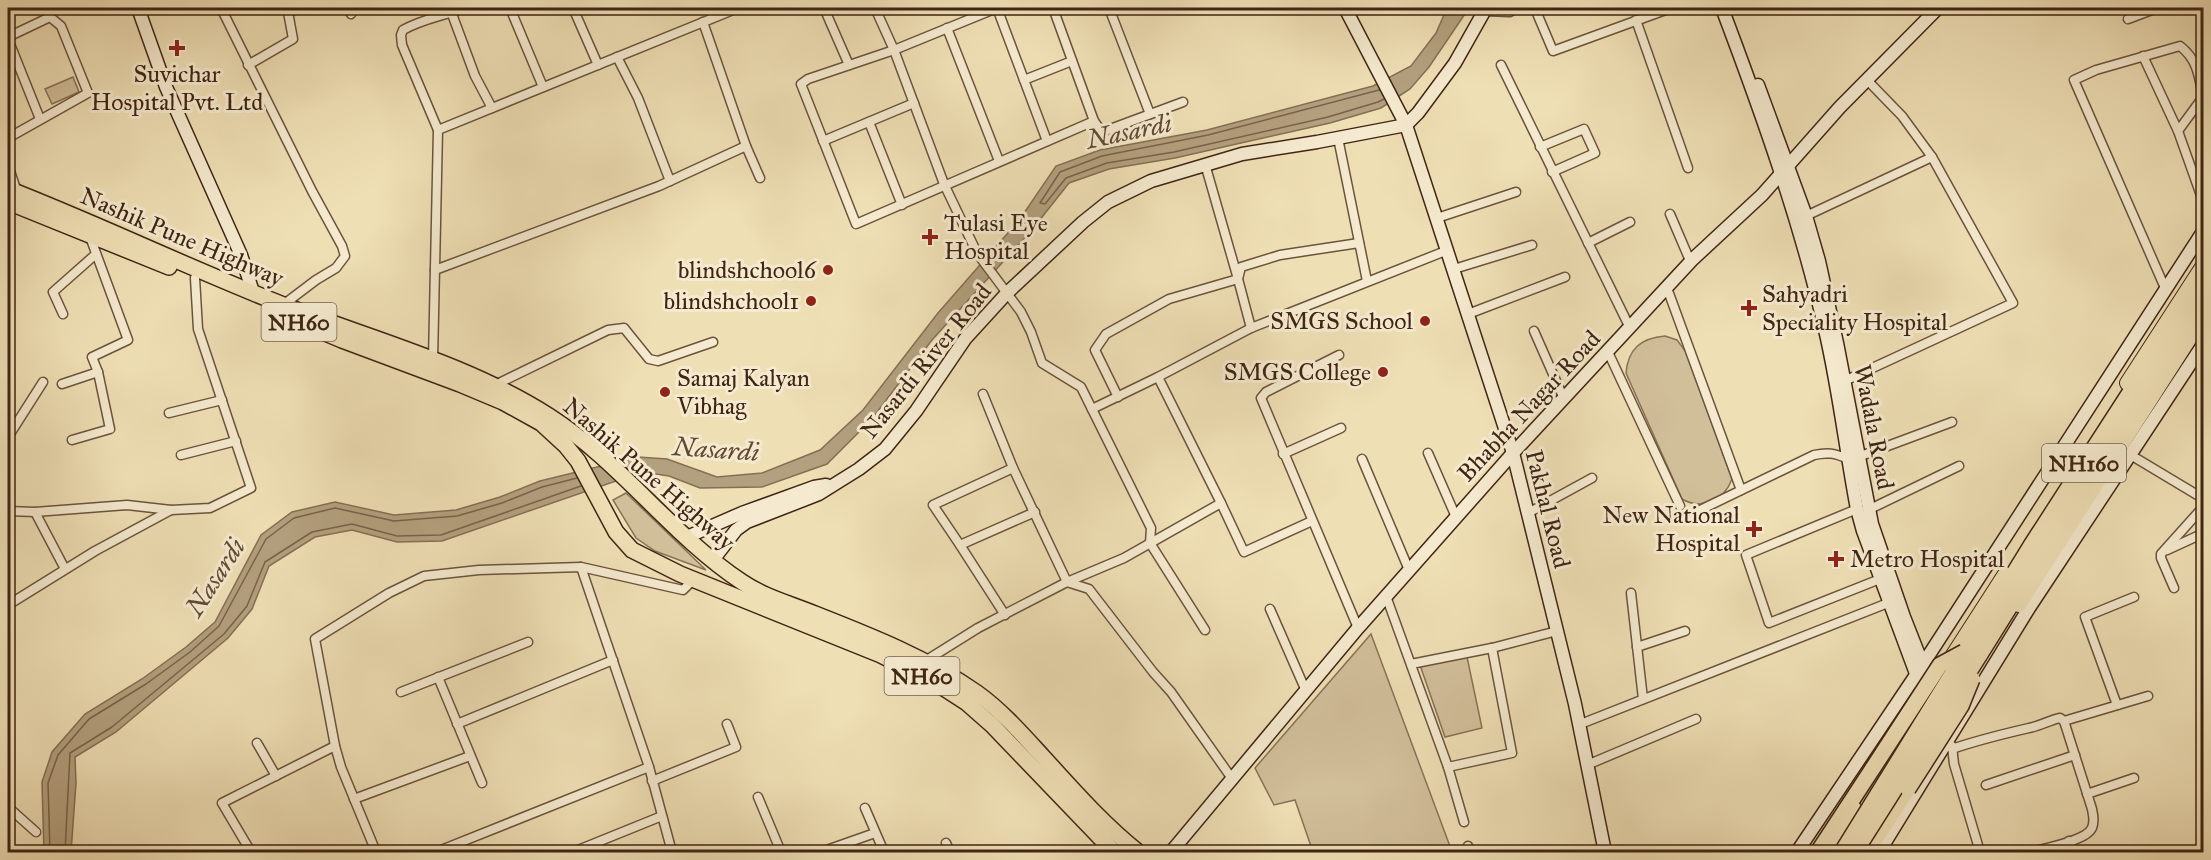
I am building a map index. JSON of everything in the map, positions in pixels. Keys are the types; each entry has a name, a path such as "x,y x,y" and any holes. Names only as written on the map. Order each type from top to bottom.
{"highway":[{"name":"Nashik Pune Highway","path":"11,195 93,223 253,292 282,310"},
{"name":"Nashik Pune Highway","path":"11,195 89,234 195,278 432,367 492,386 549,416 584,442 687,537 741,581 764,594 863,633 919,666 979,695 1013,725 1109,829 1138,852"},
{"name":"NH160","path":"1973,653 2032,544 2204,278"},
{"name":"NH160","path":"1973,653 2204,300"},
{"name":"Nashik Pune Highway","path":"432,367 541,423 566,446 578,461 616,532 632,550 687,576"},
{"name":"NH60","path":"687,576 881,655 919,666 936,683 967,703 992,725 1114,852"},
{"path":"1818,852 1940,665 1973,653"},
{"path":"1867,852 1961,706 1973,653"},
{"path":"1842,852 1973,653"},
{"path":"1855,852 1973,653"}],"main road":[{"path":"1827,852 2204,264"},
{"path":"1861,852 1946,738 2204,316"}],"street":[{"path":"138,8 165,87 241,255 253,292"},
{"path":"221,8 345,256 336,268 316,280 282,310"},
{"path":"249,65 293,39 286,10 300,8"},
{"path":"348,8 351,14 355,8"},
{"path":"432,367 438,130 402,45 401,35 403,30 415,23 452,14 464,8"},
{"path":"510,8 543,87"},
{"path":"586,8 574,10 598,65"},
{"path":"438,130 738,8"},
{"path":"824,8 849,65"},
{"path":"875,8 894,50 944,184 977,253 1004,288 1031,332 1042,363 1081,387 1151,528 1150,543 1205,630"},
{"path":"1047,141 997,8 894,50 801,84 856,224 1094,121"},
{"path":"1053,8 1094,121 1102,132 1183,102"},
{"path":"1109,8 1150,114"},
{"name":"Pakhal Road","path":"1345,8 1404,120 1513,453 1557,632 1605,852"},
{"path":"1404,120 1455,63 1485,9 1510,12 1516,8"},
{"path":"1541,8 1536,11 1553,51 1671,8"},
{"name":"Bhabha Nagar Road","path":"1172,852 1358,628 1513,453 1690,263 1762,195 1867,80 1938,8"},
{"path":"2128,19 2157,8"},
{"name":"Wadala Road","path":"1728,9 1784,170 1840,383"},
{"path":"452,14 475,76 492,108"},
{"path":"8,138 88,93 61,26 50,17 8,38 40,119"},
{"path":"1636,20 1688,168"},
{"path":"702,22 746,146 760,178"},
{"path":"947,28 999,161"},
{"path":"2165,288 2074,80 2096,70 2180,46 2189,53 2196,64 2203,97 2178,131"},
{"path":"2143,56 2178,131 2204,204"},
{"path":"617,57 638,98 670,181"},
{"path":"1024,80 1072,61"},
{"path":"1501,65 1630,328"},
{"path":"1840,383 2013,303 1932,157 1902,116 1867,80"},
{"path":"823,141 914,103"},
{"name":"Nasardi River Road","path":"713,560 736,530 747,522 819,494 874,458 894,439 1004,288 1108,202 1151,182 1205,164 1242,154 1338,138 1404,120"},
{"path":"869,122 902,205"},
{"path":"1540,147 1584,129 1595,153 1552,172"},
{"path":"1338,138 1367,280"},
{"path":"435,270 670,181 746,146"},
{"path":"1806,216 1932,157"},
{"path":"1205,164 1251,328"},
{"path":"8,165 11,195"},
{"name":"Wadala Road","path":"1784,170 1806,216 1821,272 1853,458 1880,579 1888,603 1919,669"},
{"path":"1437,218 1516,192"},
{"path":"1670,214 1690,263"},
{"path":"1588,243 1630,222"},
{"path":"1797,852 1919,669 2204,230"},
{"path":"72,440 108,431 111,428 99,372 92,359 93,355 128,340 89,234"},
{"path":"1238,279 1241,267 1280,255 1359,243"},
{"path":"1454,269 1532,245"},
{"path":"1092,409 1251,328 1367,280 1448,250"},
{"path":"63,314 53,292 96,254"},
{"path":"1468,314 1565,277"},
{"path":"8,511 35,512 127,505 171,510 210,508 251,488 198,329 195,278"},
{"path":"1118,397 1095,350 1106,334 1168,299 1238,279"},
{"path":"1667,288 1741,490"},
{"path":"492,386 608,330 624,328 649,359 658,361 713,342"},
{"path":"1534,331 1564,399"},
{"path":"1879,852 1946,738 2029,608 2204,343"},
{"path":"1608,352 1680,506"},
{"path":"1339,355 1266,392 1261,398 1358,628"},
{"path":"62,384 99,372"},
{"path":"1158,377 1244,552 1312,521"},
{"path":"8,437 43,382"},
{"path":"983,394 1013,468 1066,582 1089,589 1171,692 1233,780"},
{"path":"169,413 222,400"},
{"path":"1698,511 1814,455 1836,454 1853,458 1952,422"},
{"path":"1284,454 1341,428"},
{"path":"181,455 236,441"},
{"path":"1428,453 1456,518"},
{"path":"2129,454 2204,499"},
{"path":"1362,459 1409,570"},
{"path":"1880,579 1770,623 1746,555 1863,509 1959,466"},
{"path":"1005,615 933,505 1013,468"},
{"path":"1528,513 1592,478"},
{"path":"687,537 742,513 814,487 837,484"},
{"path":"919,666 978,628 1066,582 1124,558 1221,503"},
{"path":"2174,588 2161,558 2164,551 2204,507"},
{"name":"Wadala Road","path":"1863,509 1872,524 1919,669"},
{"path":"8,605 95,550 171,510"},
{"path":"35,512 65,569"},
{"path":"960,545 1035,512"},
{"path":"2164,551 2204,533"},
{"path":"376,852 341,767 315,639 369,605 424,576 480,570 581,567 683,590 687,576"},
{"path":"581,567 649,768 672,852"},
{"path":"1631,593 1643,699"},
{"path":"1386,596 1448,768 1464,822"},
{"path":"2117,705 2085,617 2134,597"},
{"path":"1578,725 1888,603"},
{"path":"1270,609 1306,691"},
{"path":"1637,647 1685,631"},
{"path":"1411,664 1557,632"},
{"path":"401,692 528,642"},
{"path":"1448,768 1512,753 1492,648"},
{"path":"457,724 613,660"},
{"path":"1919,669 1946,738 1980,852"},
{"path":"438,678 482,783"},
{"path":"2064,721 2148,696"},
{"path":"1946,738 2030,728 2060,718 2064,721 2094,818 2093,826 2082,837 2031,852"},
{"path":"1587,765 1696,719"},
{"path":"652,781 736,747 727,724"},
{"path":"257,743 276,776"},
{"path":"251,852 222,803 335,746"},
{"path":"1986,785 2075,755"},
{"path":"354,799 470,756"},
{"path":"436,852 649,768"},
{"path":"2087,794 2134,778"},
{"path":"758,797 781,852"},
{"path":"8,807 36,832"},
{"path":"864,808 884,852"},
{"path":"573,852 662,816"},
{"path":"822,852 875,832"},
{"path":"2069,841 2073,852"},
{"path":"946,843 950,852"}],"shaded area":[{"path":"73,77 79,92 52,104 45,89"},
{"path":"1665,336 1677,340 1686,352 1732,479 1724,492 1705,503 1697,504 1682,499 1626,373 1630,357 1637,346 1649,339"},
{"path":"626,493 706,570 655,551 636,538 613,500"},
{"path":"1371,634 1451,849 1425,852 1313,852 1295,800 1274,805 1255,768"},
{"path":"1467,657 1482,728 1445,737 1420,665"}],"water":[{"path":"1447,8 1469,8 1429,67 1410,89 1381,108 1330,123 1175,158 1109,169 1069,183 1031,231 932,340 871,420 827,464 762,487 700,488 669,476 642,472 442,541 397,542 352,530 315,537 269,566 252,609 228,638 116,732 75,757 76,783 71,852 44,852 42,782 52,752 85,714 142,679 186,647 215,622 261,535 292,512 335,502 394,515 456,510 500,497 540,481 638,457 667,459 717,477 762,473 820,450 863,410 938,313 1020,219 1056,166 1100,150 1207,130 1373,86 1411,66 1436,33"}],"place":[{"name":"Suvichar Hospital Pvt. Ltd","path":"177,48"},
{"name":"Tulasi Eye Hospital","path":"930,237"},
{"name":"blindshchool6","path":"828,270"},
{"name":"blindshchool1","path":"811,301"},
{"name":"Sahyadri Speciality Hospital","path":"1749,308"},
{"name":"SMGS School","path":"1425,321"},
{"name":"SMGS College","path":"1383,372"},
{"name":"Samaj Kalyan Vibhag","path":"665,392"},
{"name":"New National Hospital","path":"1754,529"},
{"name":"Metro Hospital","path":"1836,559"}],"water label":[{"name":"Nasardi","path":"1129,131"},
{"name":"Nasardi","path":"716,449"},
{"name":"Nasardi","path":"215,577"}]}
